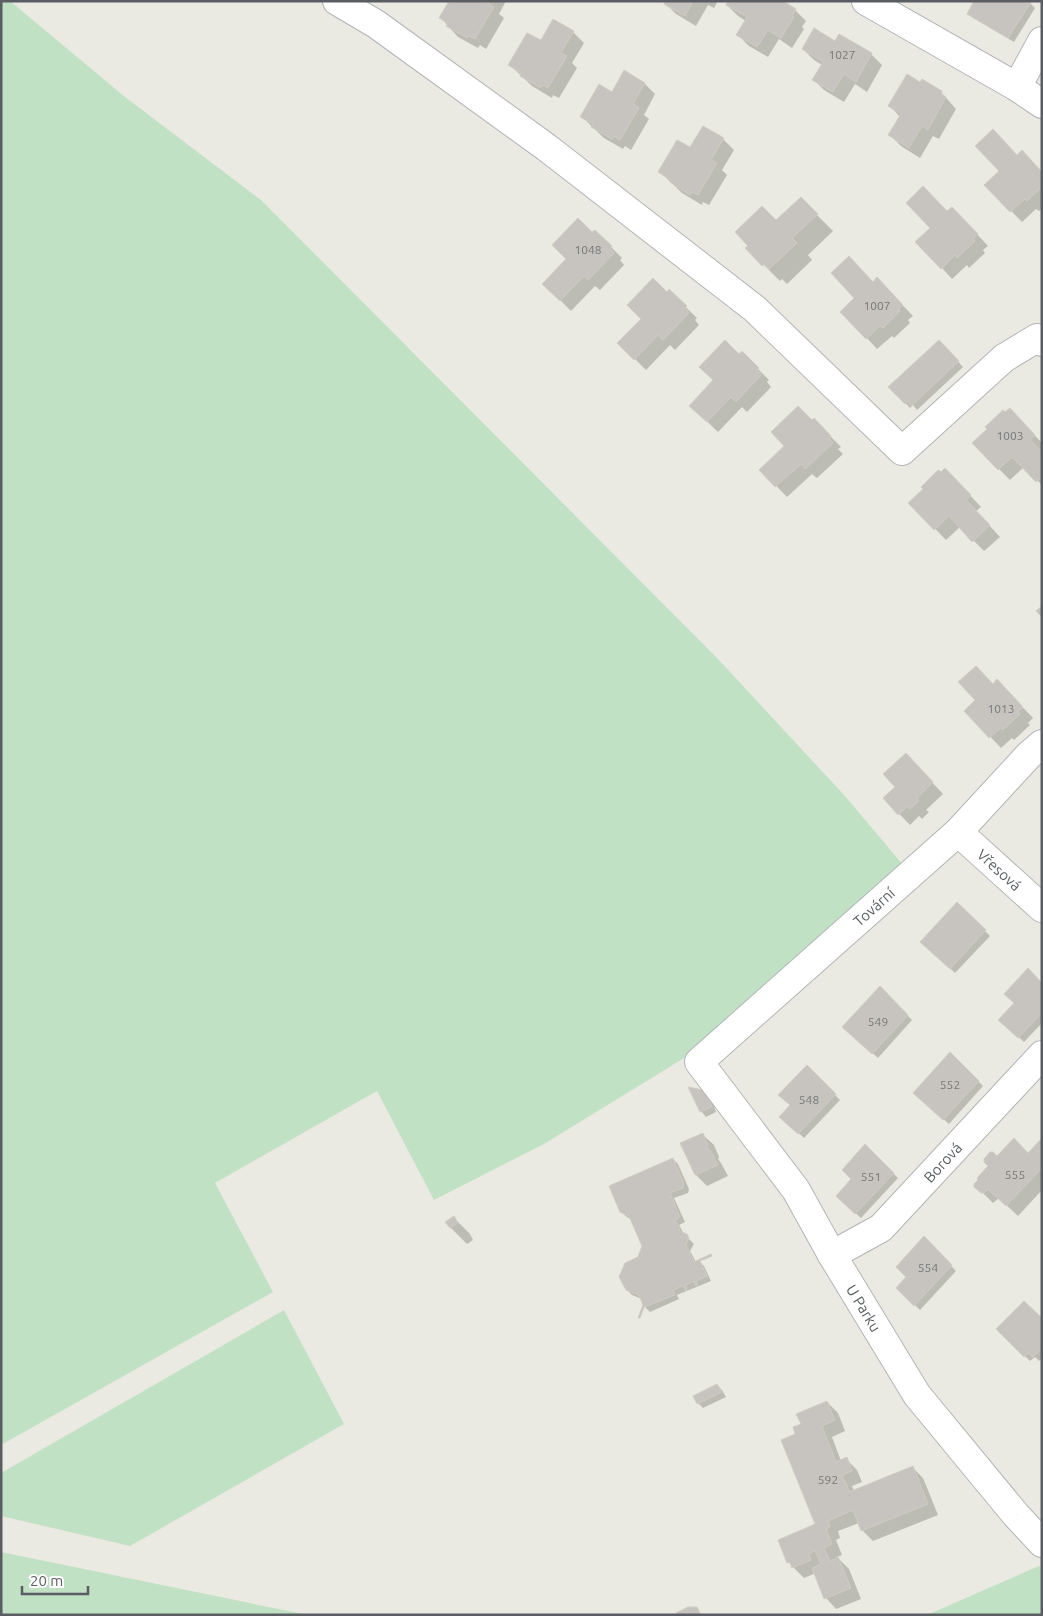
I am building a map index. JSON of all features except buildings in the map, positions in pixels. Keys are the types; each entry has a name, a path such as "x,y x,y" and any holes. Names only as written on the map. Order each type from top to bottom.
{"street":[{"path":"337,1 376,24 546,147 755,309 902,451 1004,358 1037,338 1042,342"},
{"path":"866,1 1017,87 1042,104"},
{"path":"1017,87 1042,41"},
{"name":"Tovární","path":"699,1062 958,832 1029,755 1042,744"},
{"name":"Vřesová","path":"958,832 1042,908"},
{"name":"Borová","path":"832,1255 881,1228 1042,1055"},
{"name":"U Parku","path":"699,1062 796,1190 832,1255 917,1395 1016,1515 1042,1543"}],"green space":[{"path":"1,1 10,1 125,97 261,200 718,659 845,796 903,865 689,1055 544,1144 434,1200 377,1091 215,1183 273,1292 1,1445"},
{"path":"284,1310 344,1424 130,1546 1,1516 1,1473"},
{"path":"1,1552 308,1615 1,1615"},
{"path":"1039,1566 1042,1568 1042,1615 927,1615"}]}
